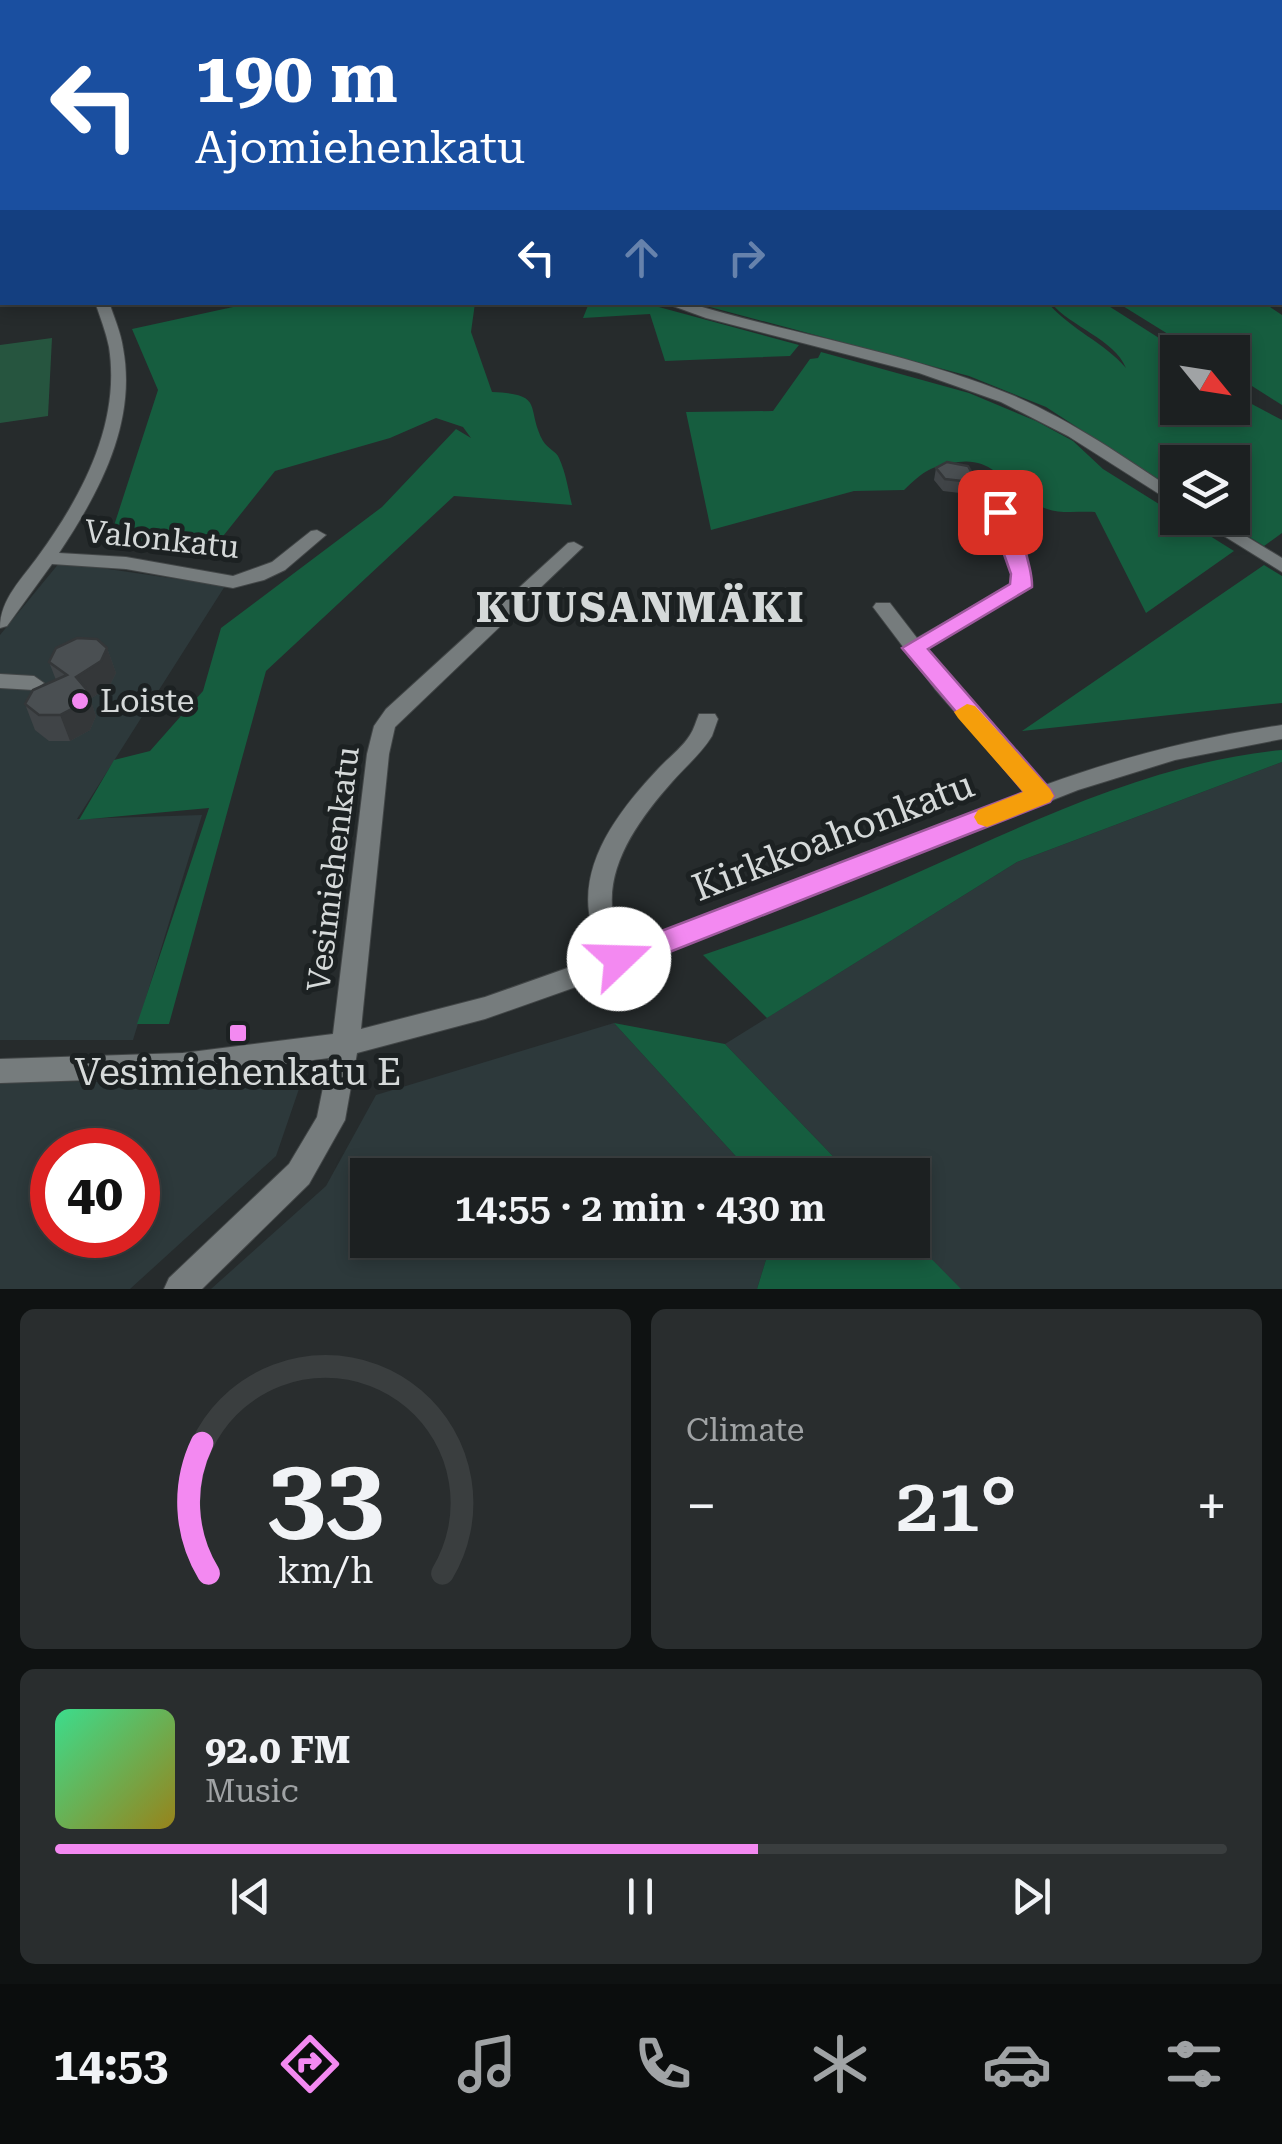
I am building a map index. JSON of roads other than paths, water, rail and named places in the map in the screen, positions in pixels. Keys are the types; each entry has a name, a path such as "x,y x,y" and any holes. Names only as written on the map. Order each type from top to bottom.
{"street":[{"path":"0,622 47,558 91,487 120,403 117,348 103,305"},
{"path":"678,305 742,326 921,371 1006,399 1052,420 1160,489"},
{"path":"914,648 1021,587 1022,574 1000,512"},
{"name":"Valonkatu","path":"47,558 126,563 233,582 287,563 317,535"},
{"path":"1232,535 1282,566"},
{"name":"Vesimiehenkatu","path":"180,1289 300,1174 330,1120 346,1041 378,754 385,726 450,660 574,547"},
{"path":"884,607 914,648 1041,796"},
{"path":"0,681 34,684"},
{"path":"619,959 606,943 598,905 609,849 646,797 702,738 707,719"},
{"name":"Kirkkoahonkatu","path":"0,1071 83,1072 216,1061 346,1041 482,1009 1041,796 1179,751 1282,732"}],"place":[{"name":"Loiste","path":"80,701"},
{"name":"Vesimiehenkatu E","path":"238,1033"}],"district":[{"name":"KUUSANMÄKI","path":"641,607"}]}
